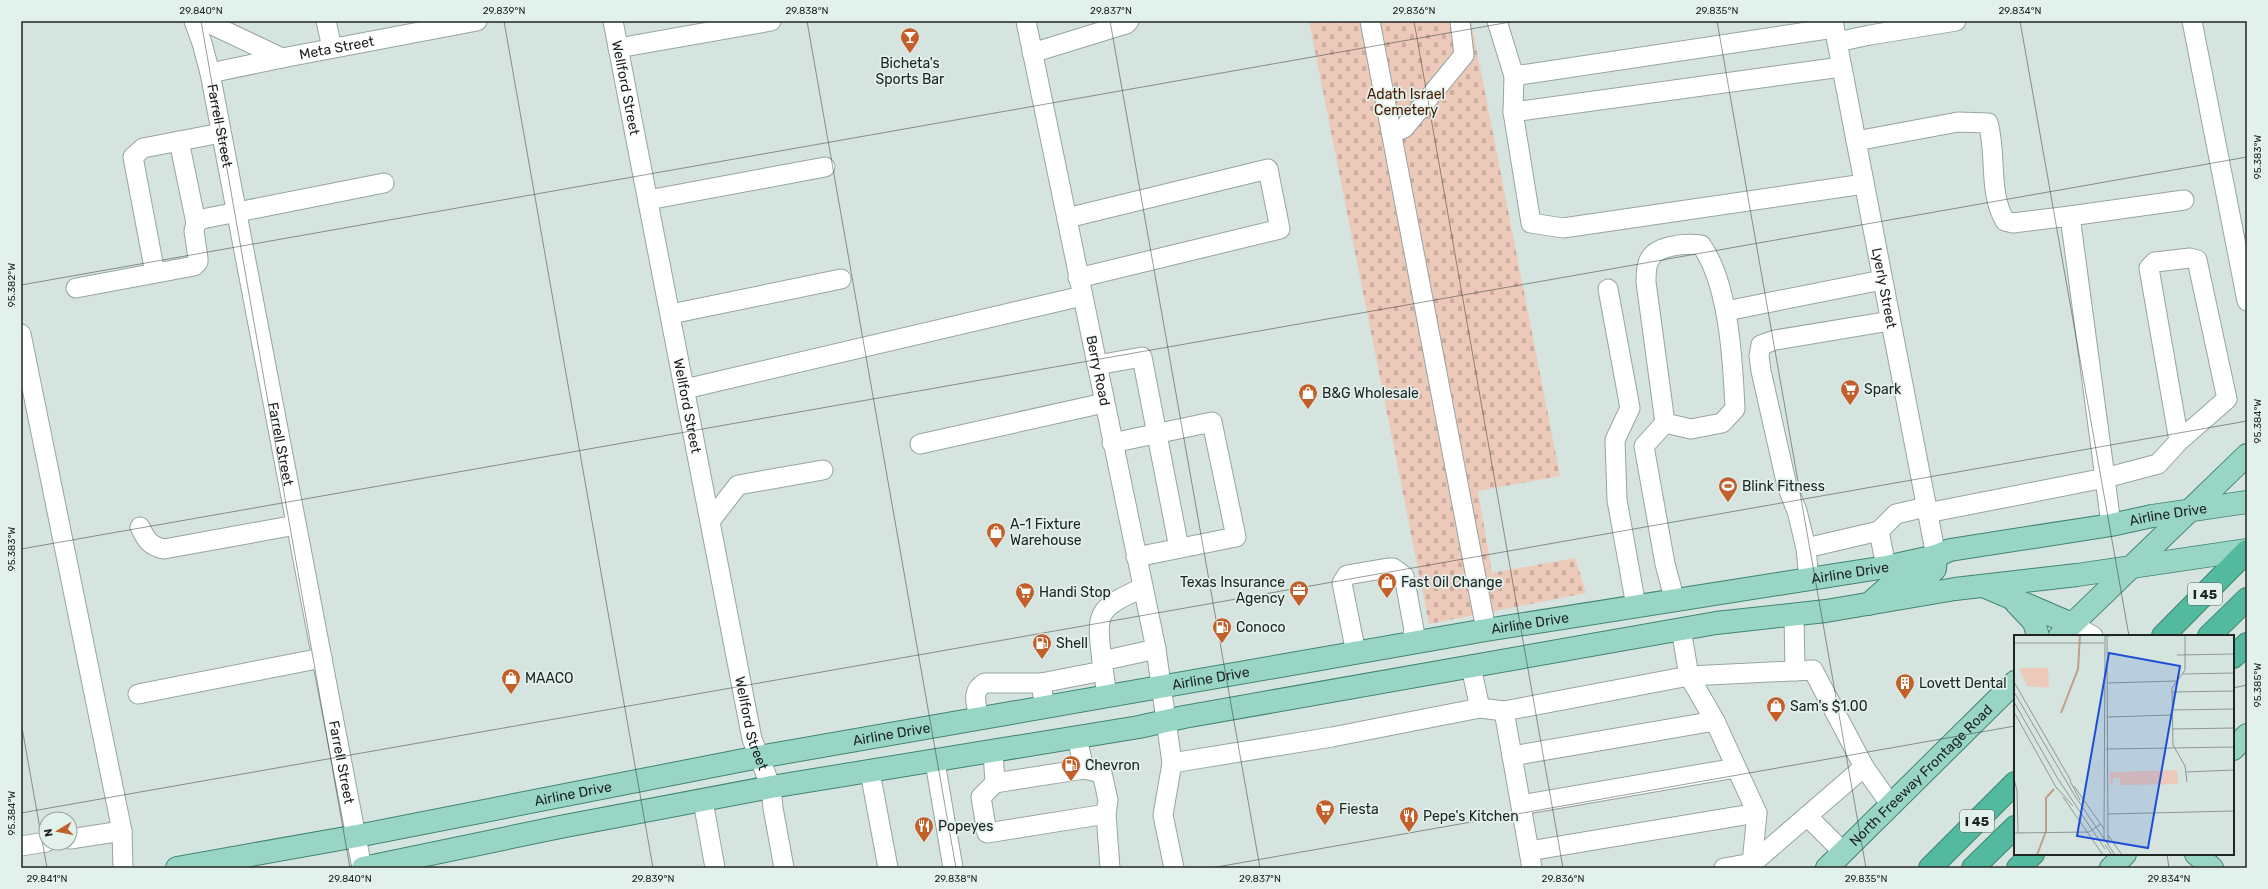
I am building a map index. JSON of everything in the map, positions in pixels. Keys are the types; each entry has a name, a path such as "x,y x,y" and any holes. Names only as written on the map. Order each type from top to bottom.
{"highway":[{"name":"I 45","path":"2163,635 2247,550"},
{"path":"2210,635 2247,598"},
{"path":"2234,656 2247,644"},
{"name":"I 45","path":"1930,865 2014,784"},
{"path":"1973,868 2014,828"},
{"path":"2018,868 2032,855"},
{"path":"2030,868 2041,855"}],"main road":[{"path":"1983,586 2012,600 2066,630 2247,455"},
{"name":"Airline Drive","path":"177,868 356,836 759,757 1486,630 1886,567 1936,556 1950,550 2111,525 2152,516 2247,502"},
{"path":"363,868 560,827 771,787 935,762 1077,738 1716,623 1794,615 1983,586 2247,550"},
{"path":"1869,604 1896,580 1930,574 1935,569 1936,556"},
{"path":"1675,600 1681,629"},
{"path":"2012,600 2034,622 2038,635"},
{"path":"1411,644 1416,677"},
{"name":"North Freeway Frontage Road","path":"1827,868 2014,683"},
{"path":"2234,748 2247,735"},
{"path":"555,798 560,827"},
{"path":"2111,868 2124,855"},
{"path":"2197,855 2212,868"}],"street":[{"name":"Farrell Street","path":"194,21 210,73 363,868"},
{"name":"Meta Street","path":"204,21 282,58 477,21"},
{"path":"326,21 332,48"},
{"name":"Wellford Street","path":"613,21 711,520 752,739 771,787 772,808 784,868"},
{"path":"618,48 771,21"},
{"name":"Berry Road","path":"1026,21 1096,366 1156,649 1172,764 1163,815 1174,868"},
{"path":"1032,53 1126,24 1129,21"},
{"path":"1370,21 1486,630"},
{"path":"1392,133 1404,128 1464,55 1460,21"},
{"path":"1497,21 1514,76 1513,112 1531,223 1564,228 1864,184"},
{"path":"1514,76 1834,30 1870,34 1956,21"},
{"path":"2192,21 2246,290"},
{"name":"Lyerly Street","path":"1834,30 1936,556"},
{"path":"210,73 282,58"},
{"path":"1513,112 1841,67"},
{"path":"1856,141 1958,122 1988,123 1995,185 2000,213 2005,221 2013,223 2184,200"},
{"path":"155,273 133,157 137,151 143,148 221,133"},
{"path":"76,288 194,266 198,262 194,231 196,223 179,141"},
{"path":"648,200 825,166"},
{"path":"685,389 1080,287 1280,229 1268,170 1067,218"},
{"path":"196,223 202,219 384,183"},
{"path":"2070,216 2111,525"},
{"path":"1688,244 1701,246 1708,256 1726,311 1735,409 1722,422 1691,429 1665,423 1646,282 1648,262 1657,251 1688,244"},
{"path":"1806,548 1879,531 1896,514 1927,510 2105,478 2158,464 2179,441 2227,399 2196,260 2190,258 2155,262 2149,268 2179,441"},
{"path":"671,314 841,279"},
{"path":"1726,311 1882,280"},
{"path":"1608,289 1630,408 1615,440 1617,500 1636,606"},
{"path":"1809,580 1806,548 1797,511 1787,486 1760,363 1759,356 1762,345 1782,339 1890,321"},
{"path":"21,334 122,831 123,868"},
{"path":"1096,366 1142,357 1179,548"},
{"path":"920,444 1104,403"},
{"path":"1112,443 1212,422 1236,537 1136,557"},
{"path":"1665,423 1644,446 1665,564 1675,600"},
{"path":"711,520 738,484 823,470"},
{"path":"140,527 145,539 154,546 164,549 296,524"},
{"path":"1879,531 1886,567"},
{"path":"1356,653 1342,583 1347,575 1388,568 1400,571 1406,583 1414,630 1411,644"},
{"path":"1108,696 1098,628 1102,613 1114,601 1142,588"},
{"path":"1794,615 1795,671"},
{"path":"1681,629 1689,676 1715,721 1757,813 1749,866"},
{"path":"2066,630 2088,635"},
{"path":"979,719 975,693 977,687 985,683 1041,683 1103,666 1156,649"},
{"path":"138,694 322,658"},
{"path":"1471,667 1480,708"},
{"path":"1172,764 1332,737 1480,708 1504,711 1689,676 1813,670 1864,767 1891,805"},
{"path":"1041,683 1045,708"},
{"path":"1504,711 1530,860 1757,813"},
{"path":"1512,756 1715,721"},
{"path":"1077,738 1084,769"},
{"path":"993,751 995,783"},
{"path":"935,762 954,868"},
{"path":"1724,868 1749,866 1864,767"},
{"path":"1521,805 1736,768"},
{"path":"1106,814 987,833 981,797 995,783 1084,769 1102,773 1108,800 1106,814 1110,868"},
{"path":"870,772 888,868"},
{"path":"703,801 715,868"},
{"path":"1807,816 1843,852"},
{"path":"78,837 122,831"},
{"path":"21,846 38,843"},
{"path":"2210,855 2212,868"}],"green space":[{"name":"Adath Israel Cemetery","path":"1309,21 1471,21 1560,476 1478,491 1492,573 1575,558 1586,593 1429,624"}],"place":[{"name":"Bicheta's Sports Bar","path":"910,54"},
{"name":"Spark","path":"1850,406"},
{"name":"B&G Wholesale","path":"1308,410"},
{"name":"Blink Fitness","path":"1728,503"},
{"name":"A-1 Fixture Warehouse","path":"996,549"},
{"name":"Fast Oil Change","path":"1387,599"},
{"name":"Texas Insurance Agency","path":"1299,607"},
{"name":"Handi Stop","path":"1025,609"},
{"name":"Conoco","path":"1222,644"},
{"name":"Shell","path":"1042,660"},
{"name":"MAACO","path":"511,695"},
{"name":"Lovett Dental","path":"1905,700"},
{"name":"Sam's $1.00","path":"1776,723"},
{"name":"Chevron","path":"1071,782"},
{"name":"Fiesta","path":"1325,826"},
{"name":"Pepe's Kitchen","path":"1409,833"},
{"name":"Popeyes","path":"924,843"}]}
